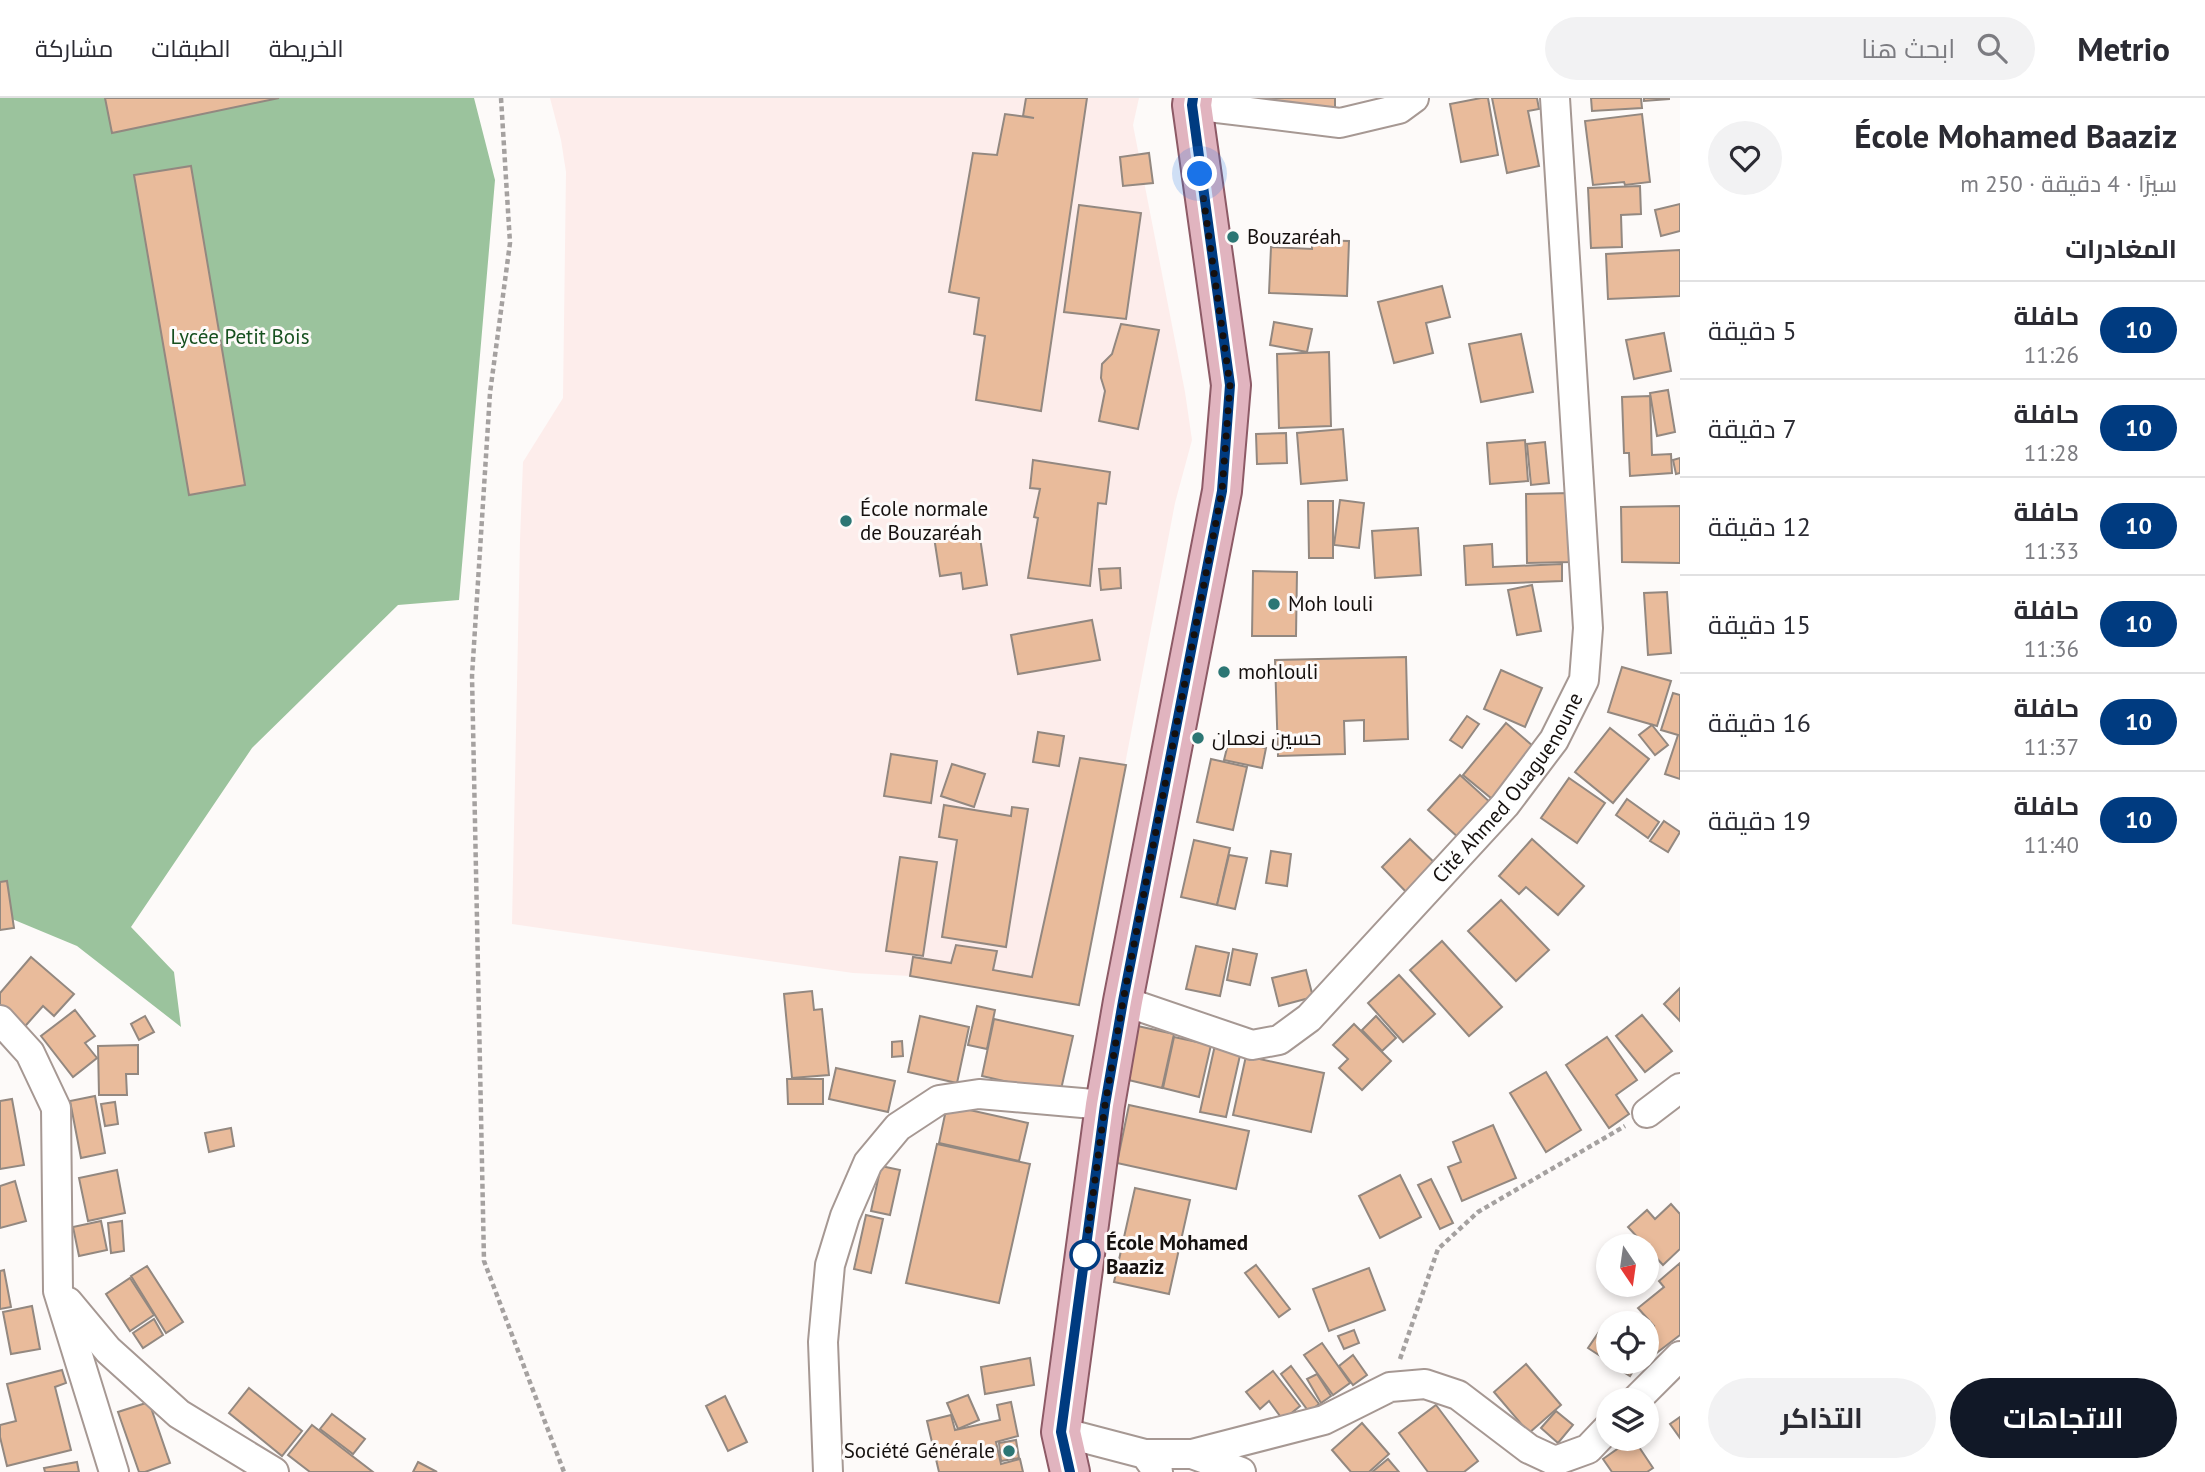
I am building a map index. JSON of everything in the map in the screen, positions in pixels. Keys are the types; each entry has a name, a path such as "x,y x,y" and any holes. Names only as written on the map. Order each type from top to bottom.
{"main road":[{"path":"1070,1472 1061,1432 1105,1105 1222,491 1230,385 1193,102"}],"street":[{"path":"1193,102 1340,123 1399,109 1414,98"},
{"name":"Cité Ahmed Ouaguenoune","path":"1123,1001 1252,1045 1279,1040 1309,1018 1505,804 1554,740 1584,680 1588,628 1555,98"},
{"path":"0,1020 30,1053 56,1108 58,1291 114,1472"},
{"path":"1647,1113 1680,1088"},
{"path":"828,1472 823,1342 830,1265 845,1216 868,1163 898,1127 939,1100 979,1094 1105,1105"},
{"path":"58,1291 108,1350 179,1414 274,1472"},
{"path":"1648,1388 1680,1356"},
{"path":"1061,1432 1152,1463 1324,1420 1390,1387 1426,1384 1458,1395 1529,1449 1555,1461 1588,1449 1596,1441"},
{"path":"1192,1454 1241,1472"}],"path":[{"path":"501,98 510,243 490,393 472,676 484,1261 564,1472"},
{"path":"1390,1387 1438,1249 1478,1212 1647,1113"}],"shaded area":[{"name":"École normale de Bouzaréah","path":"550,98 1139,98 1133,125 1192,440 1175,503 1079,1005 910,976 853,973 512,924 523,462 563,398 566,172"}],"green space":[{"name":"Lycée Petit Bois","path":"0,98 474,98 495,180 459,600 398,605 252,748 131,927 174,972 181,1027 77,946 0,914"}],"building":[{"path":"105,98 279,98 112,133"},
{"path":"1026,98 1087,98 1041,411 976,400 985,336 974,334 979,298 949,292 973,153 997,155 1005,114 1034,118 1023,116"},
{"path":"1261,98 1335,98 1335,109 1260,105"},
{"path":"1488,98 1498,155 1461,162 1450,104"},
{"path":"1492,98 1537,98 1539,109 1528,111 1539,166 1507,173"},
{"path":"1591,98 1641,98 1642,108 1592,111"},
{"path":"1644,98 1669,98 1669,99 1644,101"},
{"path":"1642,114 1650,182 1593,185 1585,121"},
{"path":"1149,153 1153,183 1123,186 1120,157"},
{"path":"191,166 245,485 189,495 134,175"},
{"path":"1640,186 1641,214 1621,215 1622,247 1591,248 1588,188"},
{"path":"1680,204 1680,231 1661,236 1655,210"},
{"path":"1079,205 1141,213 1126,319 1064,312"},
{"path":"1312,240 1349,241 1347,296 1269,293 1271,247 1312,249"},
{"path":"1680,250 1680,296 1608,299 1606,254"},
{"path":"1442,286 1450,317 1426,323 1433,353 1394,363 1378,302"},
{"path":"1274,322 1312,329 1307,352 1270,345"},
{"path":"1121,324 1159,330 1138,429 1099,421 1105,391 1101,378 1102,364 1112,354"},
{"path":"1664,333 1671,371 1634,379 1626,340"},
{"path":"1521,334 1533,392 1481,402 1469,344"},
{"path":"1329,352 1331,426 1279,428 1277,354"},
{"path":"1668,390 1675,432 1657,436 1650,393"},
{"path":"1650,396 1652,455 1671,454 1672,473 1630,476 1629,453 1624,453 1622,397"},
{"path":"1343,429 1347,480 1301,484 1297,433"},
{"path":"1286,433 1287,463 1257,464 1256,434"},
{"path":"1525,440 1528,481 1490,484 1487,443"},
{"path":"1545,442 1549,483 1531,485 1527,444"},
{"path":"1680,458 1680,473 1676,474 1673,460"},
{"path":"1033,460 1110,472 1106,504 1098,503 1090,586 1028,578 1038,518 1034,517 1040,489 1030,488"},
{"path":"1570,493 1571,562 1527,563 1526,494"},
{"path":"1340,500 1364,503 1359,548 1334,545"},
{"path":"1308,501 1333,501 1333,558 1309,558"},
{"path":"1680,506 1680,563 1622,562 1621,507"},
{"path":"1418,528 1421,575 1375,578 1372,531"},
{"path":"979,531 987,585 963,589 961,573 940,576 934,537"},
{"path":"1492,544 1493,567 1562,564 1562,581 1466,585 1464,546"},
{"path":"1120,568 1121,588 1101,590 1099,569"},
{"name":"Moh louli","path":"1253,571 1297,572 1296,636 1252,636"},
{"path":"1532,585 1541,631 1517,635 1508,590"},
{"path":"1667,592 1671,653 1648,655 1644,593"},
{"path":"1092,620 1100,660 1018,674 1011,635"},
{"path":"1406,657 1408,739 1364,741 1364,720 1344,721 1345,754 1278,756 1275,660"},
{"path":"1622,667 1671,681 1657,726 1608,712"},
{"path":"1501,670 1542,688 1525,727 1484,709"},
{"path":"1673,693 1680,695 1680,779 1665,774 1678,735 1661,730"},
{"path":"1467,716 1479,724 1462,748 1450,740"},
{"path":"1506,723 1540,752 1497,803 1463,775"},
{"path":"1652,725 1668,745 1655,755 1639,735"},
{"path":"1610,728 1649,759 1613,803 1575,772"},
{"path":"1038,732 1064,736 1059,766 1033,762"},
{"path":"1229,740 1266,748 1262,768 1224,760"},
{"path":"891,754 937,761 931,803 884,796"},
{"path":"1080,758 1126,765 1079,1005 910,976 913,957 951,963 956,945 997,951 993,970 1032,977"},
{"path":"1211,759 1247,767 1233,830 1197,822"},
{"path":"952,764 985,774 974,807 941,796"},
{"path":"1460,775 1492,804 1460,839 1428,810"},
{"path":"1569,778 1605,803 1577,843 1541,818"},
{"path":"1627,799 1659,822 1648,838 1616,815"},
{"path":"944,805 1011,816 1012,807 1028,809 1006,947 942,937 957,840 939,837"},
{"path":"1664,821 1680,832 1668,852 1650,841"},
{"path":"1410,839 1440,868 1411,897 1382,867"},
{"path":"1532,839 1584,886 1558,915 1526,887 1519,894 1499,876"},
{"path":"1194,840 1230,848 1217,905 1181,897"},
{"path":"1271,851 1291,854 1287,886 1266,883"},
{"path":"1229,855 1247,858 1235,909 1217,905"},
{"path":"900,857 937,862 923,956 886,951"},
{"path":"7,881 14,928 0,930 0,882"},
{"path":"1501,900 1549,950 1516,981 1468,931"},
{"path":"1442,941 1502,1007 1469,1036 1410,970"},
{"path":"1196,946 1229,953 1220,996 1186,989"},
{"path":"1233,949 1257,954 1250,985 1227,980"},
{"path":"31,957 74,994 54,1016 43,1006 20,1032 0,1015 0,993"},
{"path":"1306,970 1313,997 1279,1006 1272,978"},
{"path":"1399,975 1435,1014 1403,1042 1368,1003"},
{"path":"1680,988 1680,1021 1664,1004"},
{"path":"812,991 814,1010 822,1009 829,1075 792,1078 784,994"},
{"path":"977,1006 995,1010 987,1049 968,1045"},
{"path":"75,1010 95,1036 85,1043 97,1058 73,1077 41,1036"},
{"path":"1642,1015 1672,1051 1645,1072 1616,1036"},
{"path":"145,1016 154,1032 139,1040 131,1024"},
{"path":"920,1016 969,1027 957,1083 908,1072"},
{"path":"1376,1016 1396,1038 1382,1051 1362,1030"},
{"path":"994,1019 1073,1036 1060,1094 982,1076"},
{"path":"1354,1024 1391,1061 1362,1090 1339,1068 1348,1059 1333,1045"},
{"path":"1133,1025 1174,1034 1162,1088 1120,1078"},
{"path":"1174,1037 1211,1045 1199,1097 1163,1088"},
{"path":"1607,1037 1637,1080 1616,1095 1629,1114 1609,1128 1566,1065"},
{"path":"902,1041 903,1056 892,1057 892,1042"},
{"path":"138,1045 138,1074 126,1074 127,1095 99,1095 98,1046"},
{"path":"1215,1045 1241,1051 1226,1117 1200,1112"},
{"path":"1246,1056 1324,1073 1311,1132 1233,1115"},
{"path":"836,1068 895,1081 888,1112 829,1099"},
{"path":"1546,1072 1581,1130 1546,1152 1510,1093"},
{"path":"787,1079 823,1079 823,1104 788,1104"},
{"path":"95,1096 105,1153 81,1158 70,1101"},
{"path":"12,1099 24,1165 0,1169 0,1101"},
{"path":"115,1102 118,1124 105,1126 101,1104"},
{"path":"947,1105 1028,1123 1019,1161 939,1143"},
{"path":"1129,1105 1249,1131 1236,1189 1117,1163"},
{"path":"1493,1125 1516,1178 1462,1201 1448,1167 1461,1162 1453,1142"},
{"path":"231,1128 234,1146 209,1152 205,1133"},
{"path":"937,1144 1030,1164 999,1303 906,1283"},
{"path":"881,1166 900,1170 890,1215 871,1211"},
{"path":"117,1170 125,1213 88,1221 79,1178"},
{"path":"1400,1175 1421,1217 1380,1238 1359,1196"},
{"path":"1431,1179 1453,1223 1440,1229 1418,1185"},
{"path":"15,1181 26,1221 0,1228 0,1186"},
{"path":"1135,1188 1190,1200 1169,1294 1114,1282"},
{"path":"1671,1204 1680,1214 1680,1249 1663,1265 1659,1261 1659,1234 1634,1234 1628,1227 1647,1210 1655,1219"},
{"path":"866,1215 883,1219 871,1273 854,1269"},
{"path":"101,1221 107,1250 79,1256 73,1227"},
{"path":"122,1221 124,1251 111,1253 108,1223"},
{"path":"1680,1263 1680,1335 1659,1351 1659,1311 1641,1311 1638,1308 1652,1297 1659,1297 1659,1291 1664,1287 1659,1281"},
{"path":"1256,1265 1290,1309 1279,1317 1245,1273"},
{"path":"147,1266 183,1322 166,1333 131,1276"},
{"path":"1369,1268 1385,1310 1329,1331 1313,1289"},
{"path":"4,1270 11,1307 0,1309 0,1271"},
{"path":"130,1278 154,1315 130,1331 106,1294"},
{"path":"32,1306 40,1349 11,1354 3,1312"},
{"path":"154,1319 163,1335 143,1348 133,1333"},
{"path":"1354,1330 1359,1343 1344,1349 1338,1336"},
{"path":"1596,1336 1596,1353 1588,1348"},
{"path":"1322,1343 1350,1383 1333,1395 1304,1355"},
{"path":"1353,1355 1367,1375 1353,1385 1339,1366"},
{"path":"1030,1358 1034,1385 985,1394 981,1367"},
{"path":"1526,1364 1561,1405 1529,1433 1494,1392"},
{"path":"1291,1366 1319,1404 1309,1412 1281,1374"},
{"path":"62,1370 66,1383 55,1387 71,1450 7,1466 0,1425 16,1421 7,1384"},
{"path":"1273,1371 1300,1406 1283,1420 1269,1401 1260,1409 1246,1392"},
{"path":"1317,1374 1331,1396 1321,1403 1307,1379"},
{"path":"249,1388 302,1431 282,1456 229,1413"},
{"path":"968,1395 979,1420 958,1429 947,1403"},
{"path":"725,1396 747,1442 728,1451 706,1406"},
{"path":"149,1402 170,1463 139,1472 118,1412"},
{"path":"1011,1402 1018,1436 996,1442 1001,1464 1020,1459 1023,1472 939,1472 927,1421 951,1415 955,1430 1000,1420 997,1405"},
{"path":"1436,1405 1478,1461 1464,1472 1428,1472 1399,1433"},
{"path":"1556,1411 1573,1425 1558,1443 1541,1428"},
{"path":"332,1414 365,1439 353,1454 320,1429"},
{"path":"1680,1417 1680,1438 1670,1424"},
{"path":"1362,1423 1389,1454 1369,1472 1351,1472 1332,1450"},
{"path":"312,1425 373,1472 310,1472 288,1455"},
{"name":"Société Générale","path":"1016,1440 1019,1458 1001,1461 999,1443"},
{"path":"1614,1451 1642,1451 1653,1468 1647,1472 1612,1472 1603,1459"},
{"path":"1388,1459 1399,1472 1372,1472"},
{"path":"77,1462 79,1472 45,1472 44,1468"},
{"path":"418,1462 437,1472 413,1472"}],"bus line":[{"name":"10","path":"1070,1472 1061,1432 1105,1105 1222,491 1230,385 1206,220 1193,98"}],"place":[{"name":"Bouzaréah","path":"1233,237"},
{"name":"École normale de Bouzaréah","path":"846,521"},
{"name":"Moh louli","path":"1274,604"},
{"name":"mohlouli","path":"1224,672"},
{"name":"حسين نعمان","path":"1198,738"},
{"name":"École Mohamed Baaziz","path":"1085,1255"},
{"name":"Société Générale","path":"1009,1451"}],"route":[{"path":"1085,1255 1105,1105 1123,1001 1222,491 1230,385 1200,174"}]}
